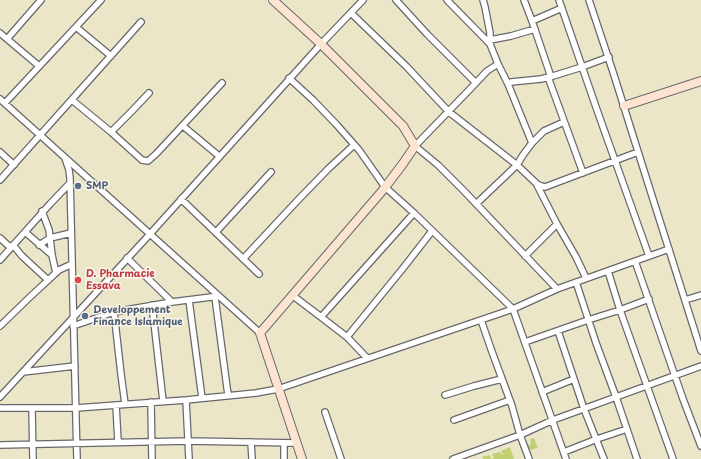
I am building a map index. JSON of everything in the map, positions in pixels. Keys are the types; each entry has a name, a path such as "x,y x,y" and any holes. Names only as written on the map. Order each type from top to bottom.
{"street":[{"path":"7,39 41,0"},
{"path":"5,103 101,0"},
{"path":"273,0 403,126 415,146 438,165 558,289"},
{"path":"0,397 150,234 320,44 363,0"},
{"path":"396,0 427,34 476,83"},
{"path":"447,0 490,42"},
{"path":"483,0 489,26 490,42 532,143"},
{"path":"524,0 564,122 583,173"},
{"path":"559,0 571,38 649,256"},
{"path":"589,0 609,57 701,351"},
{"path":"532,21 562,8"},
{"path":"351,13 407,67 449,112 517,165 537,184 586,278"},
{"path":"0,180 141,22"},
{"path":"76,27 111,56"},
{"path":"490,42 534,29"},
{"path":"0,33 39,66"},
{"path":"508,84 511,82 549,77 609,57"},
{"path":"260,333 385,187 415,146 487,71 498,64"},
{"path":"289,78 313,100 354,145 385,187 513,309 566,459"},
{"path":"624,106 701,81"},
{"path":"72,100 142,160 148,161 183,126 222,83"},
{"path":"111,132 149,93"},
{"path":"0,99 217,296 260,333 302,459"},
{"path":"476,204 517,165 532,143 544,131 564,122"},
{"path":"183,126 219,156"},
{"path":"243,259 328,169 354,145"},
{"path":"0,152 14,165"},
{"path":"537,184 545,187 638,152"},
{"path":"64,156 69,170 70,183 77,459"},
{"path":"216,232 271,172"},
{"path":"0,260 42,212 70,183"},
{"path":"181,199 259,274"},
{"path":"42,212 49,230 56,273"},
{"path":"321,318 414,213"},
{"path":"525,256 557,224"},
{"path":"347,337 432,231"},
{"path":"24,232 52,255"},
{"path":"39,245 50,238 72,233"},
{"path":"0,238 48,280"},
{"path":"0,408 76,408 186,400 278,389 513,309 586,278 669,249"},
{"path":"127,258 172,302"},
{"path":"635,261 701,446"},
{"path":"0,326 59,270 72,264"},
{"path":"608,271 646,386 673,459"},
{"path":"576,282 598,350 637,459"},
{"path":"292,295 347,337 367,358"},
{"path":"685,300 701,295"},
{"path":"73,326 114,312 217,296"},
{"path":"217,296 228,395"},
{"path":"525,342 649,299"},
{"path":"190,300 202,398"},
{"path":"152,305 163,401"},
{"path":"114,312 125,404"},
{"path":"481,320 510,400 520,435 529,459"},
{"path":"558,331 584,409 604,459"},
{"path":"23,372 75,366"},
{"path":"452,459 464,457 520,435 552,420 701,366"},
{"path":"445,395 502,379"},
{"path":"542,392 574,379"},
{"path":"0,385 6,391"},
{"path":"186,400 189,459"},
{"path":"454,420 510,400"},
{"path":"151,402 152,459"},
{"path":"116,405 118,442"},
{"path":"32,408 33,459"},
{"path":"325,412 341,459"},
{"path":"564,452 627,429"},
{"path":"0,445 188,441 297,443"},
{"path":"251,442 252,459"},
{"path":"284,443 284,459"}],"green space":[{"path":"534,438 538,448 530,450 530,448 528,449 526,446 531,444 530,439"},
{"path":"510,447 514,459 491,459 494,458 492,454 500,452 502,455 503,454 501,451"},
{"path":"490,455 491,459 483,459 482,457"}],"place":[{"name":"SMP","path":"78,186"},
{"name":"D. Pharmacie Essava","path":"78,280"},
{"name":"Developpement Finance Islamique","path":"85,316"}]}
